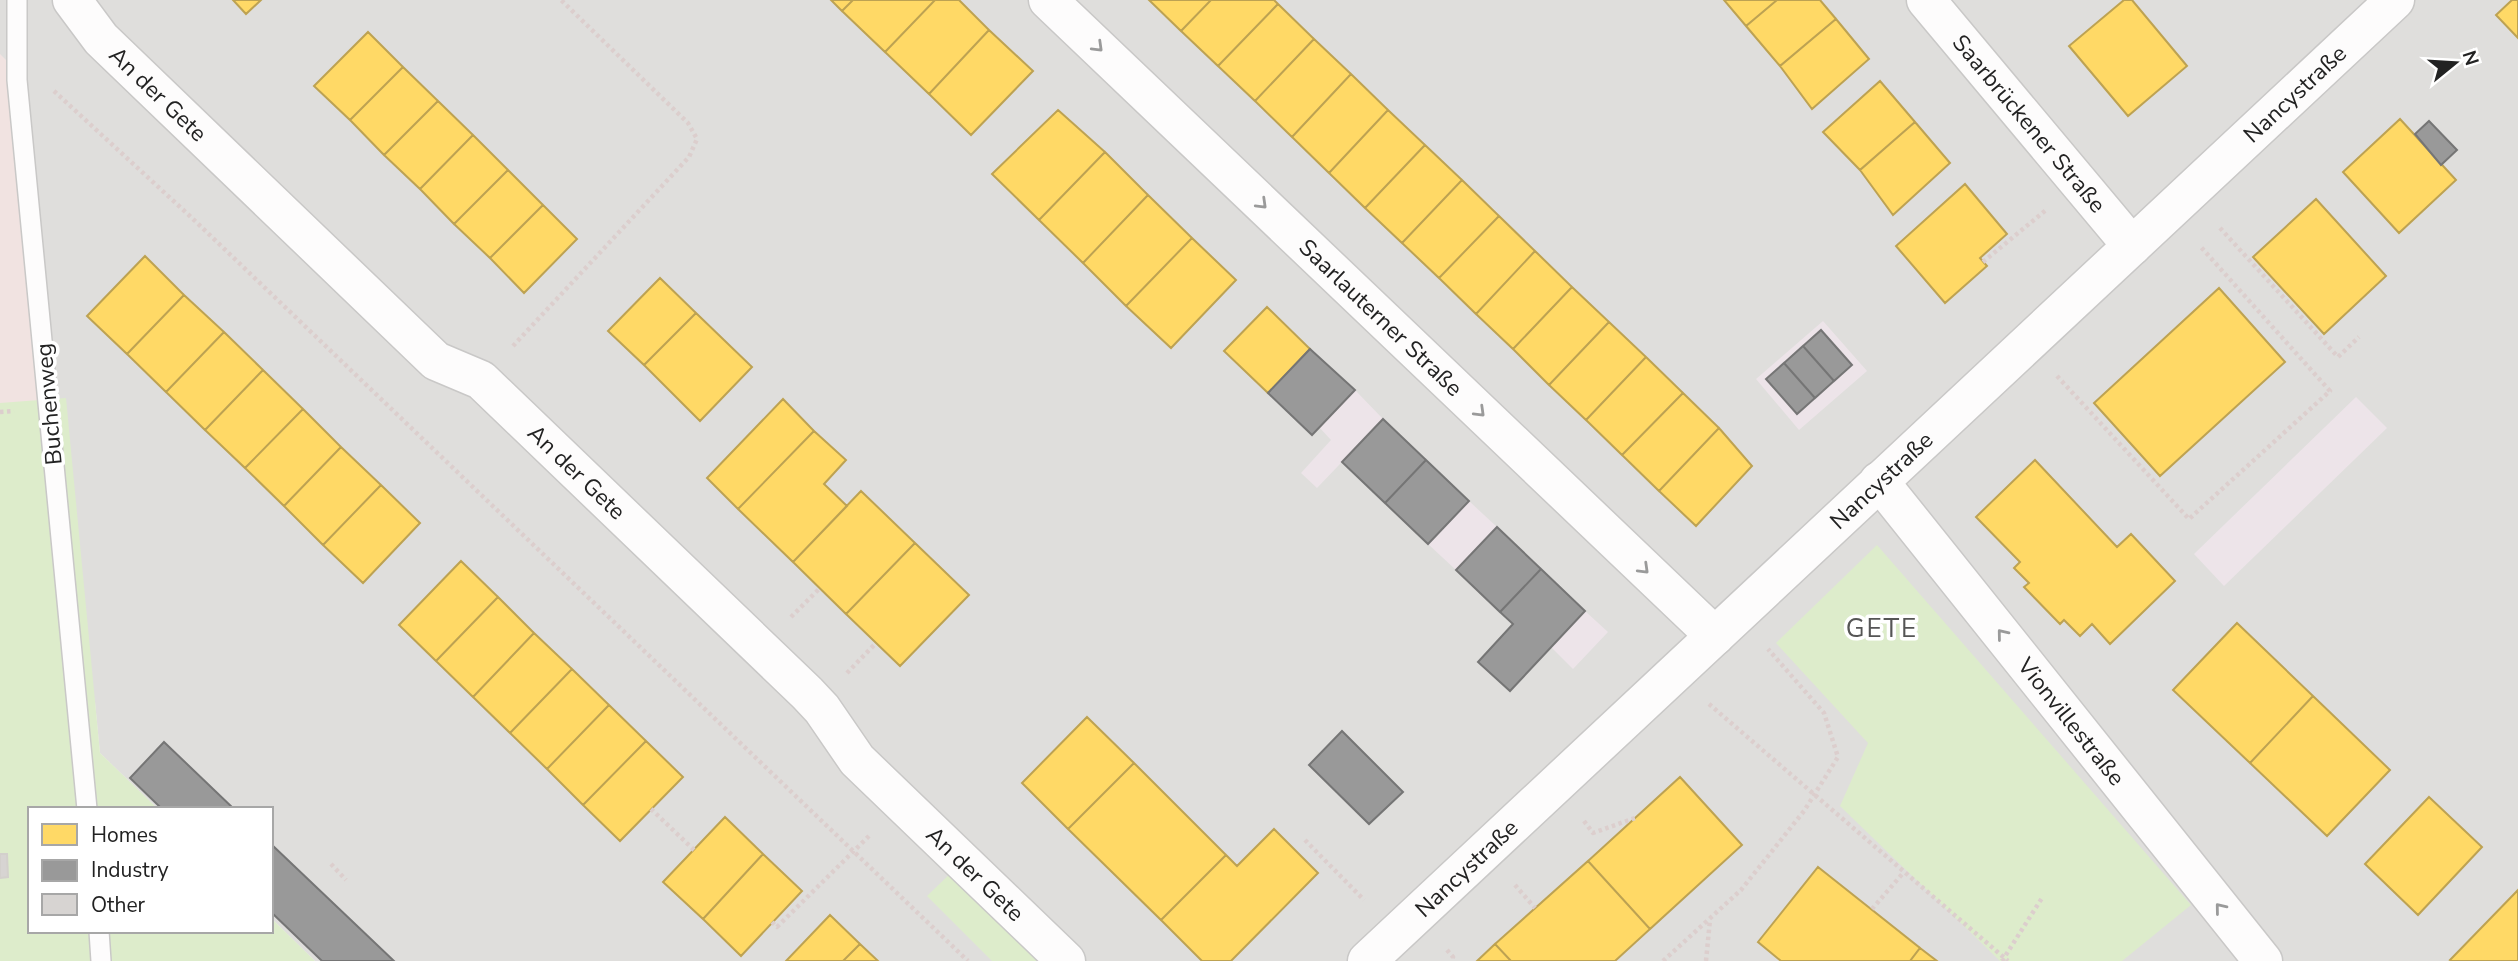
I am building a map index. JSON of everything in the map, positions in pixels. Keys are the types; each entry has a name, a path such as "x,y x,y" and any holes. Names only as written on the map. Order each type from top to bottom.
{"street":[{"name":"An der Gete","path":"72,0 101,39 436,361 481,380 822,709 857,760 1066,961"},
{"name":"Saarlauterner Straße","path":"1048,0 1726,625"},
{"name":"Saarbrückener Straße","path":"1926,0 2132,246"},
{"name":"Nancystraße","path":"1367,961 2395,0"},
{"name":"Vionvillestraße","path":"1879,481 2263,961"}],"lane":[{"name":"Buchenweg","path":"18,0 18,94 87,807"},
{"path":"99,933 101,961"}],"path":[{"path":"481,380 689,157 696,139 688,123 561,0"},
{"path":"17,57 201,227 968,961"},
{"path":"1983,262 2079,183"},
{"path":"2179,202 2338,357 2360,337"},
{"path":"2027,343 2189,519 2330,391 2179,202"},
{"path":"793,615 820,588"},
{"path":"1663,961 1741,890 1814,794 1838,757 1824,713 1726,625"},
{"path":"850,670 876,643"},
{"path":"1674,674 2004,960 2042,898"},
{"path":"772,922 778,928 903,804"},
{"path":"651,809 694,850"},
{"path":"1305,840 1397,933"},
{"path":"331,864 346,880"},
{"path":"1872,909 1904,872"},
{"path":"1706,961 1710,919"}],"shaded area":[{"path":"0,0 2518,0 2518,961 315,961 273,920 273,807 156,807 100,753 95,702 0,403"},
{"path":"0,54 9,63 40,401 0,405"},
{"path":"1823,321 1867,371 1799,430 1756,379"},
{"path":"1355,390 1383,419 1317,488 1301,473 1331,440 1319,427"},
{"path":"2356,397 2387,428 2224,586 2194,554"},
{"path":"1469,501 1497,527 1456,570 1428,544"},
{"path":"1585,611 1608,632 1573,669 1551,647"}],"green space":[{"path":"66,398 100,753 156,807 28,807 28,933 273,933 273,920 315,961 0,961 0,403"},
{"path":"1877,545 2191,905 2122,961 2000,961 1840,806 1868,743 1776,643"},
{"path":"956,868 1054,961 992,961 927,896"}],"building: Homes":[{"path":"233,0 261,0 246,14"},
{"path":"831,0 853,0 842,11"},
{"path":"853,0 935,0 885,52 842,11"},
{"path":"935,0 959,0 989,30 929,94 885,52"},
{"path":"1149,0 1211,0 1181,31"},
{"path":"1211,0 1274,0 1278,4 1218,66 1181,31"},
{"path":"1724,0 1777,0 1746,26"},
{"path":"1777,0 1820,0 1836,19 1780,66 1746,26"},
{"path":"2124,0 2132,0 2187,66 2128,116 2069,46"},
{"path":"2512,0 2518,0 2518,38 2496,15"},
{"path":"1278,4 1314,39 1255,101 1218,66"},
{"path":"1836,19 1869,59 1812,109 1780,66"},
{"path":"989,30 1033,71 971,135 929,94"},
{"path":"368,32 403,67 350,120 314,86"},
{"path":"1314,39 1351,74 1292,137 1255,101"},
{"path":"403,67 438,101 384,155 350,120"},
{"path":"1351,74 1388,110 1329,173 1292,137"},
{"path":"1880,81 1915,122 1860,170 1823,132"},
{"path":"438,101 473,135 420,189 384,155"},
{"path":"1058,110 1105,152 1039,220 992,174"},
{"path":"1388,110 1425,145 1365,208 1329,173"},
{"path":"2400,119 2456,180 2399,233 2343,172"},
{"path":"1915,122 1950,163 1893,215 1860,170"},
{"path":"473,135 508,170 454,224 420,189"},
{"path":"1425,145 1462,180 1402,243 1365,208"},
{"path":"1105,152 1148,195 1083,263 1039,220"},
{"path":"508,170 543,205 490,258 454,224"},
{"path":"1462,180 1499,216 1439,278 1402,243"},
{"path":"1965,184 2007,234 1980,258 1987,266 1945,303 1896,246"},
{"path":"1148,195 1192,238 1126,306 1083,263"},
{"path":"2316,199 2386,276 2324,334 2253,257"},
{"path":"543,205 577,239 524,293 490,258"},
{"path":"1499,216 1535,251 1476,314 1439,278"},
{"path":"1192,238 1236,280 1171,348 1126,306"},
{"path":"1535,251 1572,287 1513,349 1476,314"},
{"path":"145,256 184,295 127,354 87,316"},
{"path":"660,278 696,313 644,365 608,331"},
{"path":"1572,287 1609,322 1549,385 1513,349"},
{"path":"2219,288 2285,362 2160,476 2094,403"},
{"path":"184,295 224,332 166,392 127,354"},
{"path":"1267,307 1310,349 1268,393 1224,351"},
{"path":"696,313 752,367 700,421 644,365"},
{"path":"1609,322 1646,357 1586,420 1549,385"},
{"path":"224,332 263,370 205,430 166,392"},
{"path":"1646,357 1683,393 1622,455 1586,420"},
{"path":"263,370 303,409 245,468 205,430"},
{"path":"1683,393 1719,428 1659,491 1622,455"},
{"path":"783,399 814,431 738,509 707,478"},
{"path":"303,409 341,447 284,506 245,468"},
{"path":"1719,428 1752,466 1696,526 1659,491"},
{"path":"814,431 846,460 824,484 847,506 793,562 738,509"},
{"path":"341,447 381,485 323,545 284,506"},
{"path":"2035,460 2117,547 2131,534 2175,581 2110,644 2092,624 2080,636 2064,620 2060,624 2024,587 2029,583 2014,568 2020,562 1976,517"},
{"path":"381,485 420,523 363,583 323,545"},
{"path":"861,491 915,543 846,614 793,562"},
{"path":"915,543 969,595 900,666 846,614"},
{"path":"461,561 498,597 436,661 399,625"},
{"path":"498,597 534,633 473,697 436,661"},
{"path":"2237,623 2313,696 2250,763 2173,690"},
{"path":"534,633 572,669 510,733 473,697"},
{"path":"572,669 609,705 547,769 510,733"},
{"path":"2313,696 2390,770 2327,836 2250,763"},
{"path":"609,705 646,741 583,805 547,769"},
{"path":"1087,717 1134,763 1068,829 1022,783"},
{"path":"646,741 683,777 620,841 583,805"},
{"path":"1134,763 1226,855 1161,920 1068,829"},
{"path":"1680,777 1742,845 1650,929 1588,861"},
{"path":"2429,797 2482,847 2418,915 2365,864"},
{"path":"725,817 763,854 703,919 663,882"},
{"path":"1274,829 1318,873 1231,961 1202,961 1161,920 1226,855 1237,866"},
{"path":"763,854 802,891 741,956 703,919"},
{"path":"1588,861 1650,929 1615,961 1511,961 1495,944"},
{"path":"1818,867 1920,948 1910,961 1781,961 1758,942"},
{"path":"2518,890 2518,961 2450,960"},
{"path":"830,915 860,944 843,961 786,961"},
{"path":"860,944 878,961 843,961"},
{"path":"1495,944 1511,961 1477,961"},
{"path":"1920,948 1937,961 1910,961"}],"building: Industry":[{"path":"2429,121 2457,150 2441,165 2415,134"},
{"path":"1821,330 1852,365 1834,381 1803,346"},
{"path":"1803,346 1834,381 1815,398 1784,363"},
{"path":"1310,349 1355,390 1312,435 1268,393"},
{"path":"1784,363 1815,398 1797,414 1766,379"},
{"path":"1383,419 1426,460 1385,503 1342,462"},
{"path":"1426,460 1469,501 1428,544 1385,503"},
{"path":"1497,527 1541,569 1500,612 1456,570"},
{"path":"1541,569 1585,611 1510,691 1478,662 1513,624 1500,612"},
{"path":"1342,731 1403,792 1369,824 1309,765"},
{"path":"164,742 232,807 160,807 130,778"},
{"path":"273,846 394,961 322,961 273,914"}],"building: Other":[{"path":"0,854 7,854 8,877 0,878"}],"district":[{"name":"GETE","path":"1882,628"}]}
